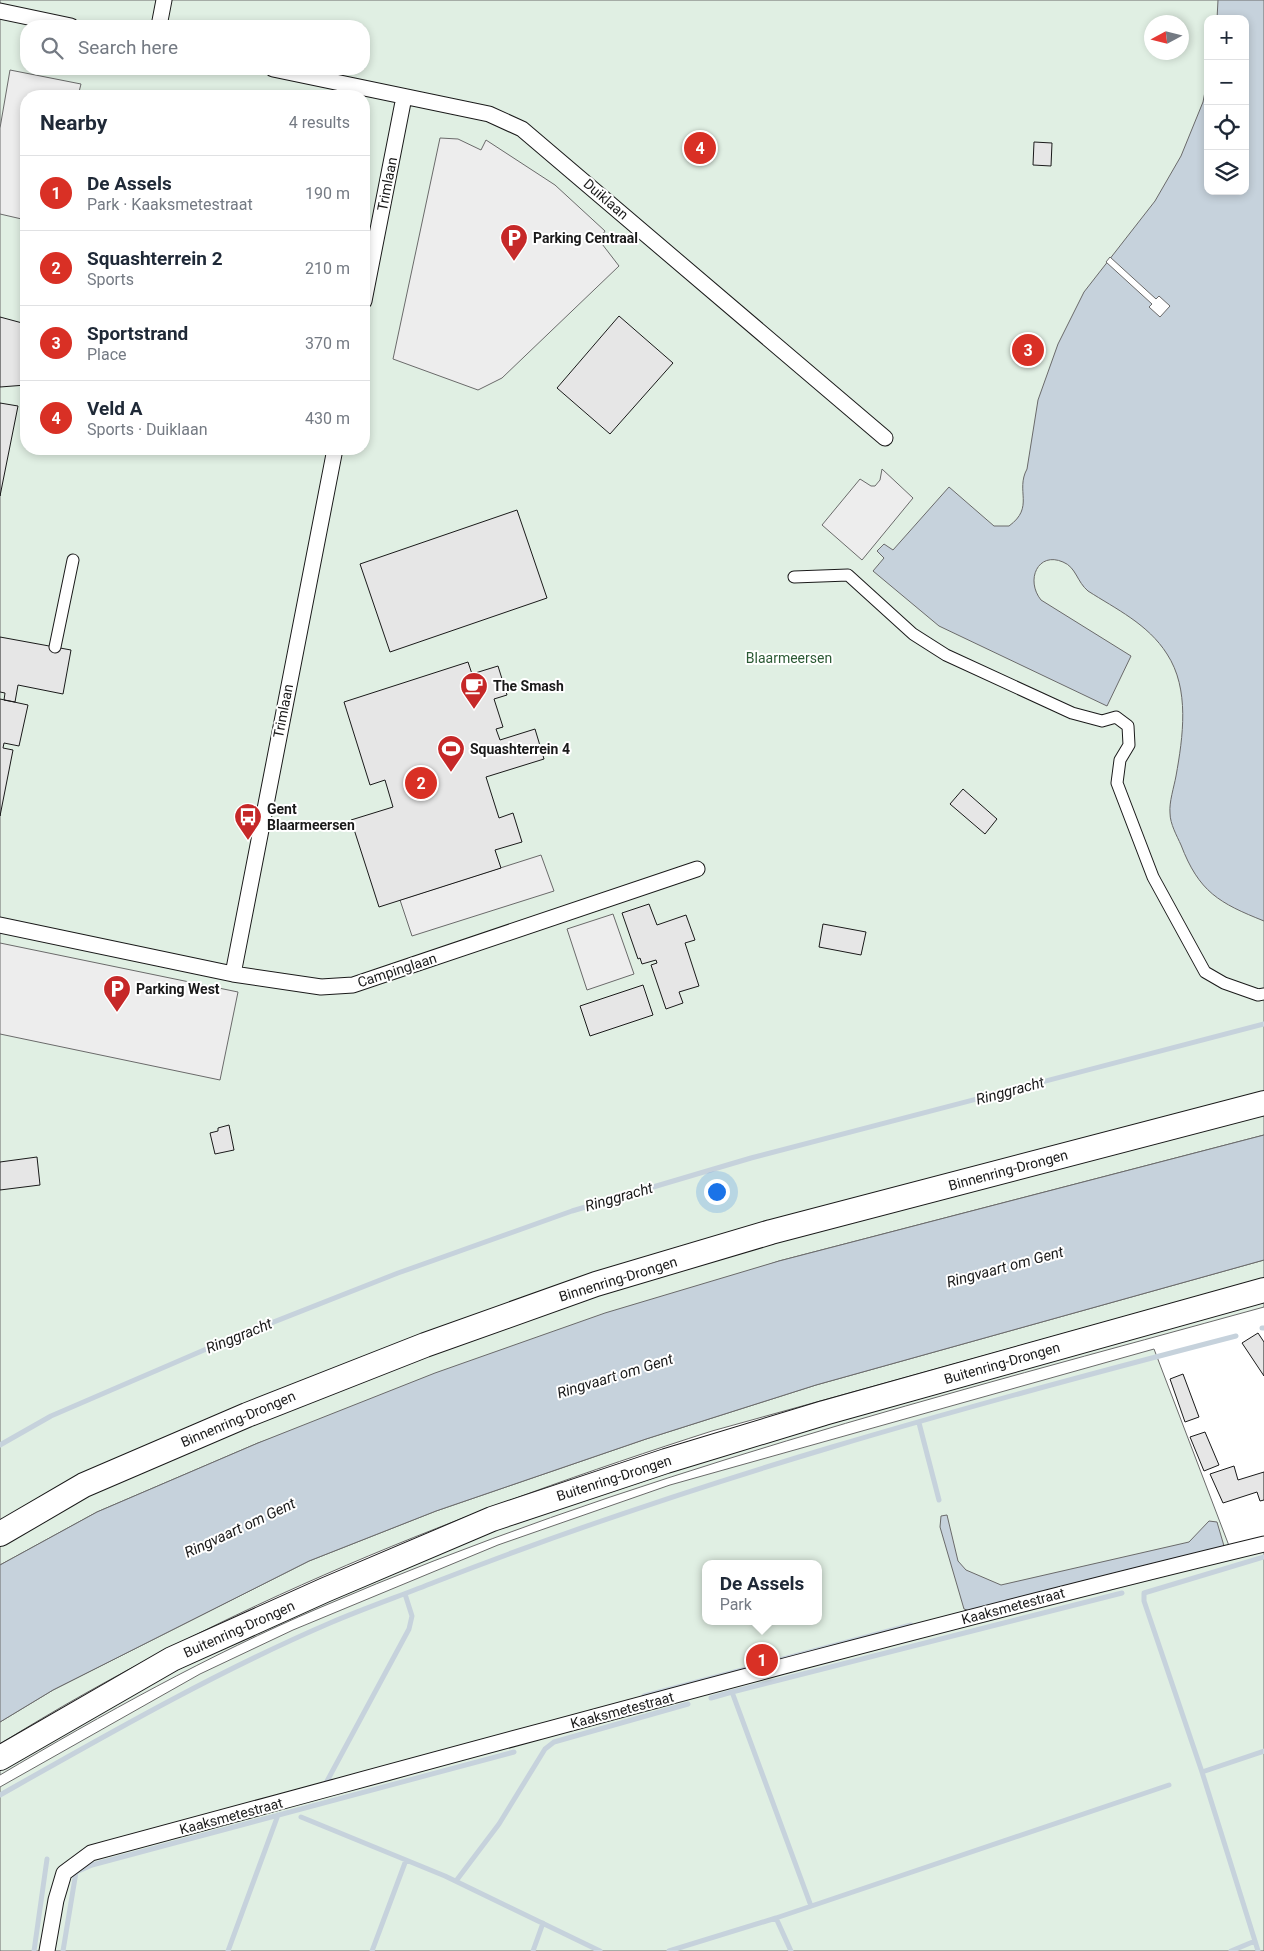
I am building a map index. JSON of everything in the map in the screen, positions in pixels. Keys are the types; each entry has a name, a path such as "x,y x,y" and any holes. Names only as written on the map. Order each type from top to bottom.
{"highway":[{"name":"Binnenring-Drongen","path":"0,1534 84,1485 247,1415 425,1345 596,1284 771,1232 1264,1103"},
{"name":"Buitenring-Drongen","path":"0,1758 172,1659 324,1590 492,1519 666,1461 824,1413 1264,1290"}],"street":[{"path":"160,20 164,0"},
{"path":"0,11 43,20"},
{"name":"Duiklaan","path":"300,75 489,114 522,129 885,438"},
{"name":"Trimlaan","path":"370,270 404,97"},
{"name":"Trimlaan","path":"233,974 334,455"},
{"path":"55,647 73,560"},
{"path":"794,577 848,576 913,634 946,655 1072,713 1102,721 1116,717 1128,726 1129,745 1120,760 1117,783 1153,877 1205,972 1224,983 1258,996 1264,994"},
{"name":"Campinglaan","path":"0,925 233,974 321,987 353,985 697,869"},
{"name":"Kaaksmetestraat","path":"47,1951 56,1900 64,1873 91,1853 728,1681 1128,1577 1264,1544"}],"green space":[{"name":"Blaarmeersen","path":"0,0 1264,0 1264,1135 779,1261 258,1443 97,1512 0,1565"},
{"path":"1264,1260 1264,1278 712,1431 620,1461 436,1528 346,1565 257,1605 170,1648 84,1694 0,1744 0,1722 53,1690 309,1561 436,1511 646,1439 816,1385"},
{"path":"1264,1301 1264,1307 905,1406 786,1441 550,1518 434,1561 319,1608 237,1645 117,1708 0,1775 0,1768 90,1715 197,1660 453,1545 693,1462"},
{"path":"1154,1349 1231,1551 1264,1544 1264,1951 0,1951 0,1787 200,1674 293,1630 498,1545 670,1485"}],"shaded area":[{"path":"10,70 20,72 20,75 35,75 81,84 80,90 20,90 20,219 0,214 0,128"},
{"name":"Parking Centraal","path":"440,138 458,139 481,150 486,140 555,185 605,231 599,240 619,266 502,378 478,390 393,359"},
{"path":"882,469 913,498 862,560 822,525 860,479 871,486 875,486 880,480"},
{"path":"541,855 554,891 412,936 400,900"},
{"path":"613,914 634,974 587,990 567,929"},
{"name":"Parking West","path":"0,943 238,992 220,1080 0,1034"}],"water":[{"path":"1218,0 1264,0 1264,921 1223,901 1203,885 1188,861 1174,830 1170,809 1181,745 1182,698 1174,668 1167,654 1151,634 1131,618 1088,591 1067,564 1047,560 1037,569 1034,576 1034,584 1041,600 1131,656 1107,706 939,626 873,571 884,558 877,551 884,544 893,550 949,487 994,526 1009,526 1017,519 1023,505 1024,477 1027,469 1038,400 1058,344 1084,292 1155,201 1181,156 1204,97 1204,195 1249,195 1249,15 1217,15"},
{"name":"Ringvaart om Gent","path":"1264,1135 1264,1260 816,1385 646,1439 436,1511 309,1561 53,1690 0,1722 0,1565 97,1512 258,1443 435,1373 605,1313 779,1261"},
{"path":"947,1515 958,1561 966,1570 1001,1585 1189,1542 1209,1521 1217,1522 1224,1546 1214,1551 970,1611 964,1609 940,1527 941,1516"}],"pier":[{"path":"1110,257 1156,299 1159,296 1170,306 1160,317 1149,307 1152,304 1106,262"}],"building":[{"path":"1034,142 1052,143 1051,166 1033,165"},
{"path":"619,316 673,363 610,434 557,388"},
{"path":"0,317 20,322 20,385 0,387"},
{"path":"0,403 18,406 0,496"},
{"path":"517,510 547,598 390,652 360,564"},
{"path":"0,637 71,650 63,694 18,685 15,702 4,700 5,693 0,692"},
{"path":"468,662 472,674 498,666 507,695 494,699 503,727 496,729 500,740 535,729 544,759 486,777 499,818 513,813 522,842 495,850 501,868 379,907 351,820 393,807 385,780 370,785 344,702"},
{"path":"0,699 28,705 19,746 4,743 3,748 13,750 0,816"},
{"path":"963,789 997,819 985,834 950,804"},
{"path":"649,904 657,925 686,915 695,940 685,943 699,986 679,992 683,1003 666,1009 651,965 657,963 656,960 642,964 640,958 638,959 622,913"},
{"path":"823,924 866,932 861,955 819,947"},
{"path":"643,985 653,1015 590,1036 580,1006"},
{"path":"229,1125 234,1150 215,1154 210,1133 218,1131 218,1128"},
{"path":"37,1157 40,1185 0,1190 0,1162"},
{"path":"1258,1333 1264,1342 1264,1376 1242,1343"},
{"path":"1183,1374 1199,1417 1185,1422 1170,1379"},
{"path":"1205,1432 1219,1465 1204,1471 1190,1437"},
{"path":"1234,1466 1238,1480 1264,1472 1264,1500 1260,1501 1257,1492 1223,1503 1210,1474"}],"waterway":[{"name":"Ringgracht","path":"0,1445 51,1416 218,1344 398,1273 572,1211 751,1158 1264,1024"},
{"path":"0,1795 163,1704 288,1642 356,1612 533,1545 632,1510 832,1447 1236,1336"},
{"path":"919,1423 939,1500"},
{"path":"1255,1941 1202,1772 1144,1601 1144,1593 1264,1557"},
{"path":"811,1906 732,1692 1122,1593"},
{"path":"331,1781 326,1783 409,1629 412,1616 405,1594"},
{"path":"644,1696 911,1625"},
{"path":"711,1698 732,1692"},
{"path":"456,1881 499,1824 545,1749 554,1742 688,1704"},
{"path":"1202,1772 1264,1751"},
{"path":"63,1951 76,1872 92,1865 514,1752"},
{"path":"776,1918 1169,1785"},
{"path":"228,1951 278,1815"},
{"path":"301,1817 445,1876 600,1951"},
{"path":"34,1951 47,1859"},
{"path":"372,1951 406,1860"},
{"path":"669,1951 776,1918 791,1951"},
{"path":"533,1951 543,1923"},
{"path":"1231,1951 1255,1941 1258,1951"}],"place":[{"name":"Veld A","path":"700,148"},
{"name":"Parking Centraal","path":"514,262"},
{"name":"Sportstrand","path":"1028,350"},
{"name":"The Smash","path":"474,710"},
{"name":"Squashterrein 4","path":"451,773"},
{"name":"Squashterrein 2","path":"421,783"},
{"name":"Gent Blaarmeersen","path":"248,841"},
{"name":"Parking West","path":"117,1013"},
{"name":"De Assels","path":"762,1660"}]}
